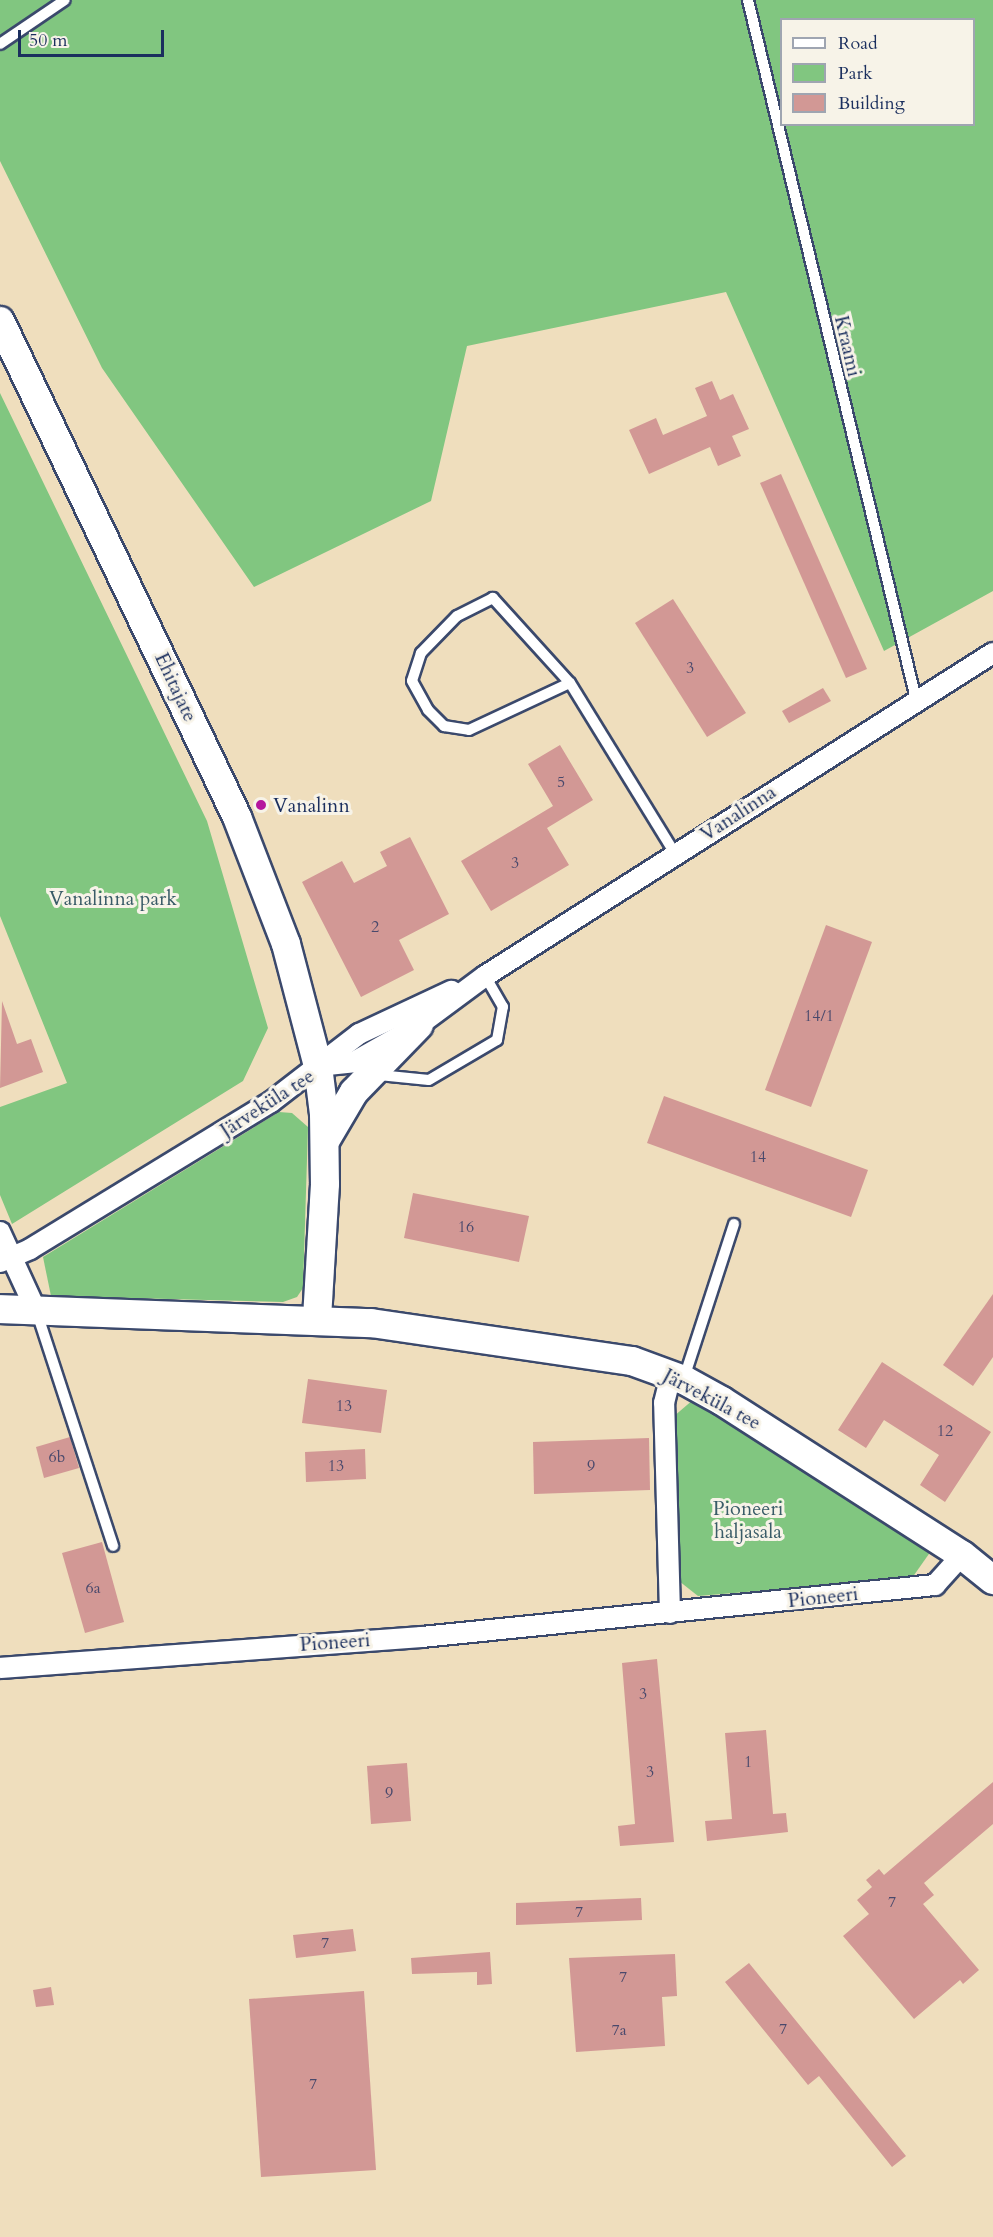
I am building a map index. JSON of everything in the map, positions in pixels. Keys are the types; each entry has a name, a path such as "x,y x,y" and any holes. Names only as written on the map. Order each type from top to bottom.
{"street":[{"name":"Ehitajate","path":"0,321 253,854 286,944 318,1066"},
{"name":"Vanalinna","path":"318,1066 354,1062 419,1025 485,976 916,699 993,653"},
{"name":"Vanalinna","path":"318,1066 359,1034 485,976"},
{"path":"324,1143 343,1106 419,1025"},
{"name":"Järveküla tee","path":"317,1320 324,1143 318,1066"},
{"name":"Järveküla tee","path":"6,1260 271,1102 318,1066"},
{"path":"0,1232 6,1260 35,1308"},
{"name":"Järveküla tee","path":"0,1309 35,1308 371,1323 632,1361 678,1378 788,1442 992,1576"},
{"path":"670,1613 664,1403 678,1378"},
{"name":"Pioneeri","path":"0,1668 422,1636 935,1585 962,1555"}],"lane":[{"path":"0,44 65,0"},
{"name":"Kraami","path":"748,0 916,699"},
{"path":"570,684 469,730 444,726 428,710 412,681 421,653 457,616 493,598 570,684 675,854"},
{"path":"370,1076 394,1073 424,1081 497,1040 503,1007 485,976"},
{"path":"678,1378 734,1224"},
{"path":"35,1308 113,1546"}],"green space":[{"path":"0,0 993,0 993,591 884,651 726,292 467,346 431,501 254,587 102,368 0,161"},
{"name":"Vanalinna park","path":"0,393 207,821 268,1028 243,1081 12,1224 0,1195 0,1107 67,1083 0,916"},
{"path":"279,1112 292,1113 308,1127 303,1288 297,1297 283,1302 51,1296 43,1257"},
{"name":"Pioneeri haljasala","path":"694,1399 931,1551 912,1578 698,1596 679,1581 673,1417"}],"building":[{"path":"712,381 720,400 733,394 749,429 732,436 741,456 718,466 710,447 649,474 629,430 656,418 663,435 707,416 695,388"},
{"path":"781,474 867,669 846,678 760,483"},
{"path":"673,599 746,713 707,737 635,623"},
{"path":"823,688 831,701 789,723 782,711"},
{"path":"560,745 593,800 547,828 569,865 491,911 461,861 553,806 528,764"},
{"path":"410,837 449,914 399,940 414,970 361,997 302,882 342,861 354,883 387,866 380,852"},
{"path":"826,925 872,942 811,1107 765,1090"},
{"path":"2,1001 17,1044 31,1039 43,1072 0,1088"},
{"path":"664,1096 868,1170 851,1217 647,1143"},
{"path":"413,1193 529,1216 519,1262 404,1238"},
{"path":"993,1294 993,1357 973,1386 943,1365"},
{"path":"882,1362 991,1432 945,1502 920,1485 939,1455 884,1420 866,1448 838,1430"},
{"path":"308,1379 387,1390 381,1433 302,1423"},
{"path":"70,1437 79,1468 44,1478 36,1447"},
{"path":"649,1438 650,1490 534,1494 533,1442"},
{"path":"365,1449 366,1479 306,1482 305,1452"},
{"path":"102,1542 124,1622 85,1633 62,1553"},
{"path":"657,1659 674,1842 620,1846 618,1826 635,1824 622,1663"},
{"path":"766,1730 773,1814 786,1813 788,1832 707,1841 705,1821 732,1819 725,1733"},
{"path":"407,1763 411,1821 371,1824 367,1766"},
{"path":"993,1782 993,1824 924,1883 934,1895 923,1904 979,1970 963,1984 960,1980 914,2019 843,1936 869,1914 857,1900 872,1887 866,1880 879,1869 884,1875"},
{"path":"641,1898 642,1920 516,1925 516,1903"},
{"path":"353,1929 356,1951 296,1958 293,1935"},
{"path":"490,1952 492,1984 477,1985 477,1972 412,1974 411,1958"},
{"path":"675,1954 677,1996 662,1997 665,2046 576,2052 569,1958"},
{"path":"749,1963 906,2156 892,2167 819,2076 808,2085 725,1982"},
{"path":"51,1987 54,2005 36,2007 33,1990"},
{"path":"364,1991 376,2170 261,2177 249,1999"}],"place":[{"name":"Vanalinn","path":"261,805"}]}
